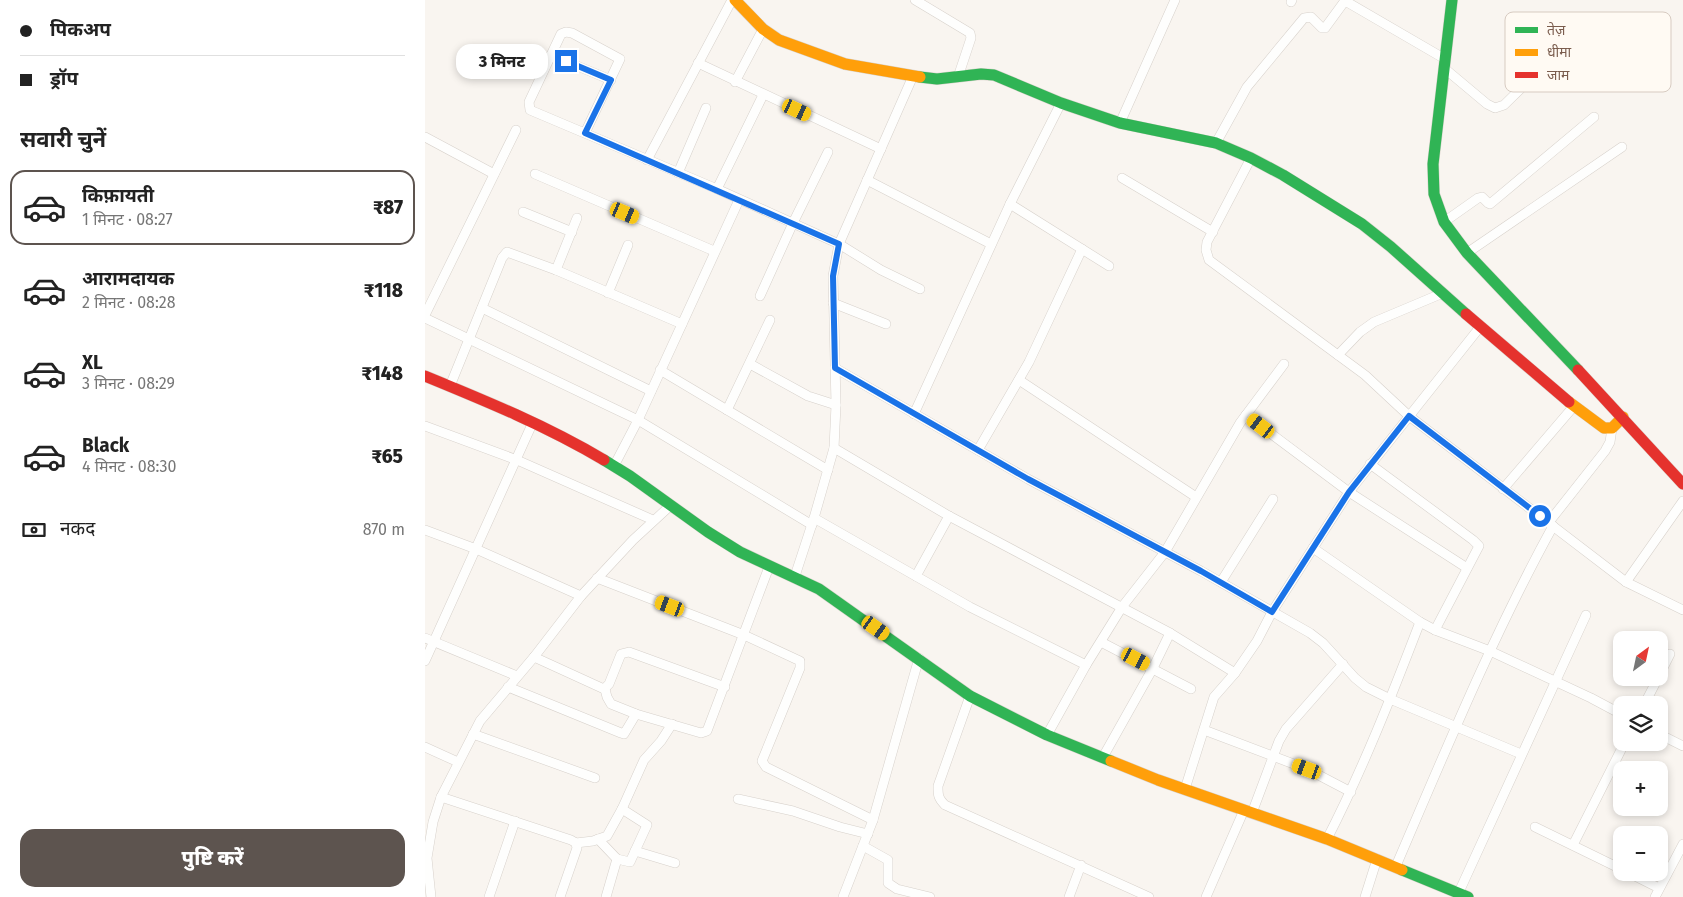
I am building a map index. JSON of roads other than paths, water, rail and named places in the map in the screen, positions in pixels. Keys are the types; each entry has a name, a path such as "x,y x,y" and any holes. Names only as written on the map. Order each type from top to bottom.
{"street":[{"path":"647,160 734,0 763,29 785,44 845,64 937,79 981,74 994,75 1061,103 1120,123 1216,143 1251,158 1283,175 1362,224 1574,406 1604,428 1612,428"},
{"path":"915,0 970,33 971,38 958,77"},
{"path":"1120,123 1175,0"},
{"path":"1452,0 1433,164 1434,194 1444,222 1467,253 1623,417 1683,484"},
{"path":"1216,143 1247,87 1304,18 1311,17 1322,28 1325,28 1344,2 1347,2 1445,64 1487,104 1495,108 1504,105 1517,92"},
{"path":"735,82 763,29"},
{"path":"585,133 620,59 566,32 561,34 551,54 529,102 529,110 717,189 839,244 881,270 920,289"},
{"path":"551,54 611,80"},
{"path":"699,63 735,82 881,150"},
{"path":"795,576 834,448 837,405 833,304 834,268 839,244 913,76"},
{"path":"717,189 763,95"},
{"path":"915,414 991,244 1061,103"},
{"path":"678,173 706,108"},
{"path":"1444,222 1478,198 1482,197 1490,204 1594,117"},
{"path":"516,130 425,316 638,420 813,522 916,576 970,607 1086,665"},
{"path":"425,137 494,174"},
{"path":"1467,253 1622,147"},
{"path":"760,296 828,152"},
{"path":"1251,158 1207,242 1206,250 1209,260 1365,375 1409,416 1626,582 1683,610"},
{"path":"535,174 714,251"},
{"path":"1122,178 1213,232"},
{"path":"867,180 991,244"},
{"path":"614,466 638,420 739,200"},
{"path":"1010,204 1109,266"},
{"path":"523,212 571,232"},
{"path":"556,270 577,218"},
{"path":"608,293 628,245"},
{"path":"978,450 1029,362 1082,250"},
{"path":"450,386 502,258 507,252 556,270 682,324"},
{"path":"1337,355 1360,332 1374,322 1443,293"},
{"path":"833,304 886,324"},
{"path":"482,308 651,391"},
{"path":"727,410 770,320"},
{"path":"1185,789 1214,697 1235,673 1257,641 1272,612 1349,492 1480,327"},
{"path":"750,364 808,396 837,405"},
{"path":"1047,735 1086,665 1122,607 1165,552 1246,415 1284,364"},
{"path":"835,368 1028,479 1221,582 1317,638 1360,684 1390,699 1521,754"},
{"path":"660,370 828,470"},
{"path":"425,376 533,422 614,466 733,548 769,567 795,576 832,598 971,696 1047,735 1185,789 1327,839 1463,895 1521,754 1586,615"},
{"path":"1019,380 1196,497"},
{"path":"1503,489 1574,406"},
{"path":"1246,415 1349,492 1467,568"},
{"path":"1396,866 1456,726 1551,524 1605,451 1610,442 1612,428 1623,417"},
{"path":"425,661 429,640 476,550 533,422"},
{"path":"425,426 517,460 653,520"},
{"path":"834,448 949,516 1170,633 1235,673"},
{"path":"1370,464 1477,543 1478,549 1435,630"},
{"path":"1221,582 1273,499"},
{"path":"1626,582 1683,501"},
{"path":"431,897 427,858 433,822 441,797 479,722 534,657 581,596 653,520 671,505"},
{"path":"916,576 949,516"},
{"path":"425,530 581,596"},
{"path":"1313,548 1420,622 1435,630 1490,651 1613,710"},
{"path":"605,688 607,698 611,704 636,714 701,733 707,732 769,567"},
{"path":"597,578 744,635 800,661 801,668 762,758 763,764 873,820"},
{"path":"1327,839 1351,792 1420,622"},
{"path":"1103,757 1153,668 1170,633"},
{"path":"429,640 517,676"},
{"path":"1101,642 1191,689"},
{"path":"534,657 599,688 605,688 609,684 621,654 629,652 725,687"},
{"path":"1668,658 1670,654"},
{"path":"843,897 873,820 919,658"},
{"path":"1206,897 1286,729 1343,664"},
{"path":"508,687 621,733 625,733 636,714"},
{"path":"971,696 938,786 939,799 945,805 1081,865 1135,894 1149,897"},
{"path":"441,797 576,843 598,839 607,836 644,760 661,741 672,724"},
{"path":"1204,730 1307,769 1351,792"},
{"path":"473,734 595,778"},
{"path":"1668,738 1683,746"},
{"path":"425,747 458,762"},
{"path":"1573,846 1620,751"},
{"path":"738,799 793,811 840,827 868,834"},
{"path":"598,839 617,859 630,862 647,825 622,808"},
{"path":"489,897 515,821"},
{"path":"1535,827 1613,865"},
{"path":"560,897 577,848 576,843"},
{"path":"1655,897 1683,845"},
{"path":"863,846 888,860 888,884 897,889 930,897"},
{"path":"635,851 675,863"},
{"path":"606,897 617,859"},
{"path":"1365,897 1377,859"},
{"path":"1069,897 1081,865"},
{"path":"1645,881 1659,888"}]}
